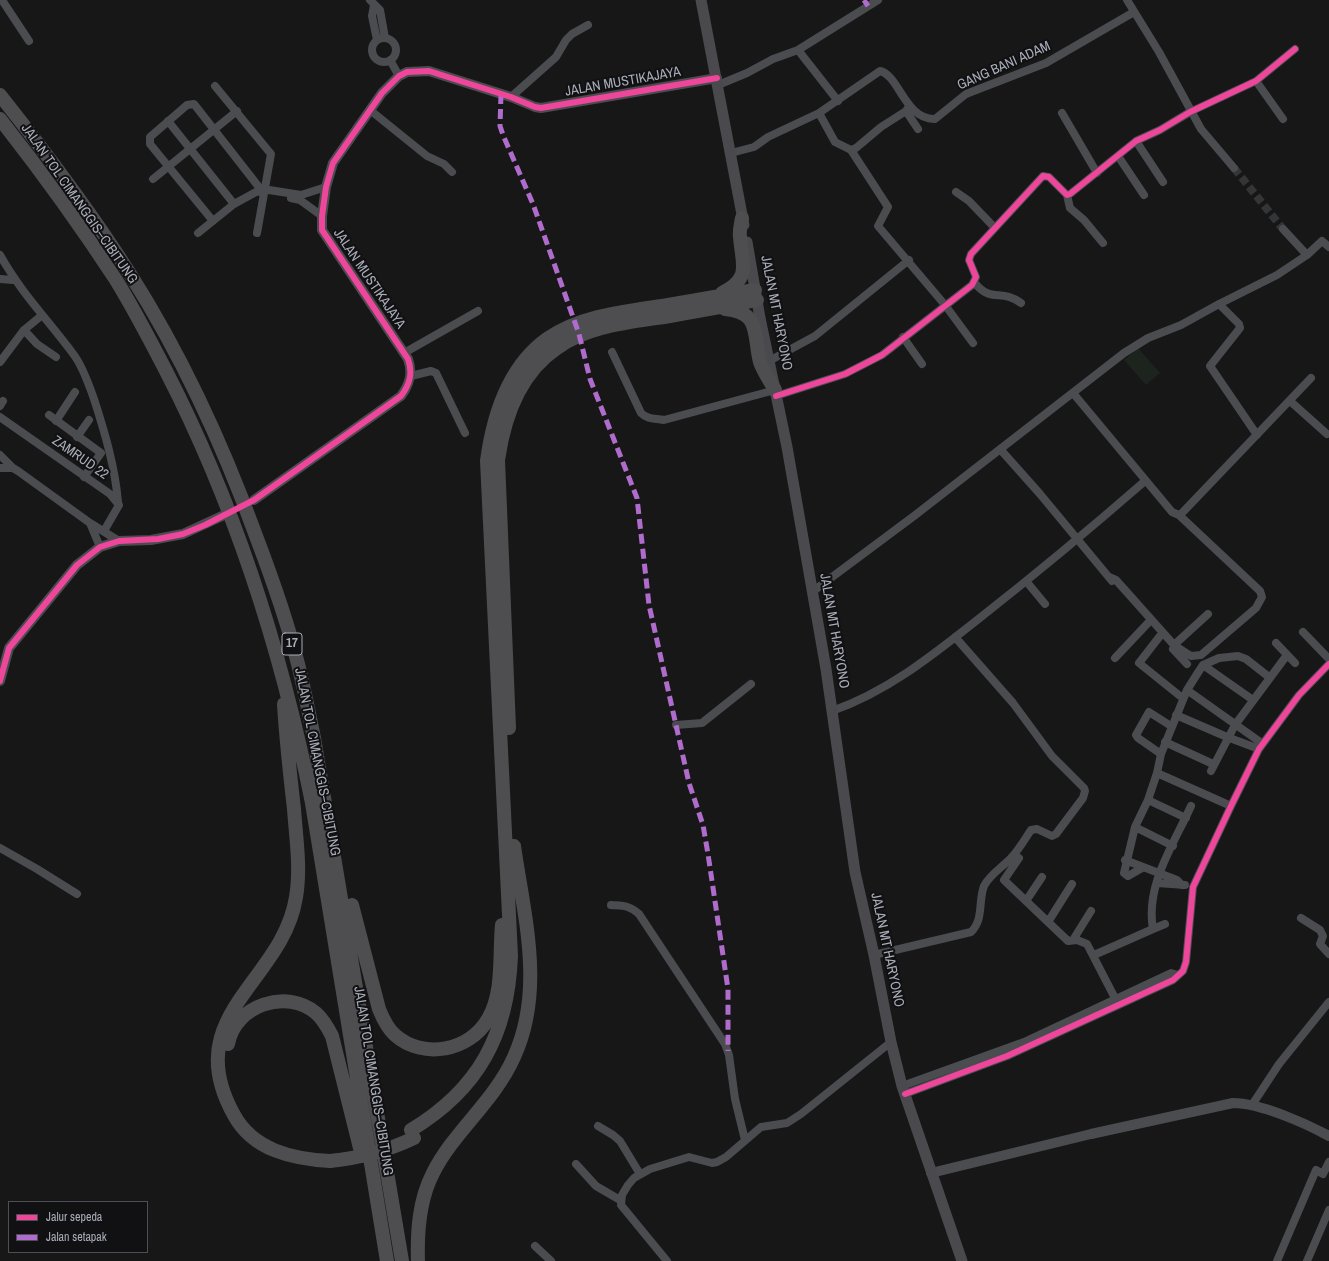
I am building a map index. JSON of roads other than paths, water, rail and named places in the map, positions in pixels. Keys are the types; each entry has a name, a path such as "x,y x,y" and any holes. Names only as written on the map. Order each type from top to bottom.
{"highway":[{"name":"JALAN TOL CIMANGGIS–CIBITUNG","path":"0,95 52,162 131,275 169,341 207,415 238,487 272,579 297,663 326,798 402,1261"},
{"name":"JALAN TOL CIMANGGIS–CIBITUNG","path":"0,119 36,164 117,281 186,409 223,493 256,587 281,668 300,740 312,803 387,1261"},
{"path":"713,303 734,287 744,272 739,235 742,218"},
{"path":"413,1134 448,1104 467,1083 485,1057 498,1032 505,1008 509,985 510,956 507,881 487,461 490,434 500,404 513,377 529,354 546,340 588,327 617,324 756,295"},
{"path":"713,303 742,312 750,318 754,327 761,364 776,393"},
{"path":"281,668 298,852 296,897 292,913 276,948 240,996 229,1016 218,1052 218,1069 220,1086 228,1105 238,1122 253,1137 268,1148 285,1156 306,1160 331,1156 381,1143 413,1134 434,1125 472,1090 492,1062 505,1034 513,1009 519,955 498,460 502,436 510,408 525,381 556,348 565,335"},
{"path":"326,798 378,1010 385,1024 395,1035 408,1044 435,1050 450,1048 464,1042 477,1033 488,1019 495,1004 498,983 499,951 507,881"},
{"path":"418,1261 417,1239 420,1216 425,1193 432,1173 444,1154 489,1099 504,1076 514,1057 528,1014 531,990 531,967 514,846"},
{"path":"331,1156 290,1148 274,1142 258,1131 244,1118 235,1103 229,1086 226,1070 229,1040 234,1028 243,1016 253,1009 279,1001 294,1003 316,1014 326,1024 332,1036 381,1228"}],"main road":[{"name":"JALAN MT HARYONO","path":"701,0 756,295 796,493 832,711 852,857 874,955 891,1042 904,1090 962,1261"}],"street":[{"path":"2,0 28,41"},
{"path":"717,82 747,73 773,59 798,50 866,3 878,0"},
{"path":"1127,0 1159,52 1190,112 1201,129 1234,168"},
{"path":"372,3 372,16 381,39"},
{"name":"GANG BANI ADAM","path":"730,153 754,147 768,137 818,113 838,101 880,71 886,74 907,109 929,119 934,119 966,94 1046,63 1134,12"},
{"path":"511,97 556,57 566,40 572,34 588,25"},
{"path":"381,39 392,41 395,47 394,54 390,60 381,61 374,56 372,47 381,39"},
{"path":"1067,195 1074,192 1136,141 1160,130 1190,112 1256,81 1295,49"},
{"path":"798,50 838,101"},
{"path":"390,60 399,76"},
{"name":"JALAN MUSTIKAJAYA","path":"411,376 411,366 404,352 336,249 323,234 322,216 326,187 333,163 391,82 399,76 412,71 429,71 541,108 717,82"},
{"path":"1256,81 1283,119"},
{"path":"215,86 238,111 271,154 257,232"},
{"path":"213,221 168,167 149,141 150,138 187,105 192,104 264,191 269,194 300,200 322,216"},
{"path":"851,150 856,148 907,109 918,129"},
{"path":"370,110 427,156 444,164 452,172"},
{"path":"153,179 238,111"},
{"path":"818,113 834,142 851,150 888,207 878,226 909,260 973,343"},
{"path":"1062,113 1097,173"},
{"path":"168,121 234,204"},
{"path":"1136,141 1163,182"},
{"path":"1118,156 1144,195"},
{"path":"612,352 641,413 651,419 664,420 776,393 845,374 882,355 974,282 976,274 969,257 994,227 1043,176 1050,177 1067,195 1070,208 1084,220 1103,243"},
{"path":"198,233 234,204 251,194 269,190 301,195 326,187"},
{"path":"956,192 969,201 994,227"},
{"path":"1283,229 1307,255"},
{"path":"812,592 914,516 1103,368 1148,338 1181,325 1277,275 1307,255 1322,241 1329,247"},
{"path":"0,255 14,280 41,316 75,356 88,384 104,431 116,481 119,505 104,531"},
{"path":"769,361 815,336 909,260"},
{"path":"0,279 14,280"},
{"path":"974,282 983,293 990,295 1009,295 1021,303"},
{"path":"1219,304 1239,324 1240,328 1212,360 1210,366 1257,434"},
{"path":"404,352 478,311"},
{"path":"0,362 24,330 41,316"},
{"path":"24,330 37,344 56,357"},
{"path":"903,337 922,364"},
{"path":"254,500 401,396 408,386 411,376 431,371 436,373 465,433"},
{"path":"1178,515 1182,513 1311,378"},
{"path":"56,421 75,392"},
{"path":"1073,393 1172,512 1178,515 1260,591 1262,597 1256,608 1201,655 1192,656 1174,645 1116,580 1109,577"},
{"path":"1290,401 1327,434"},
{"path":"49,415 101,454 84,477"},
{"name":"ZAMRUD 22","path":"0,418 110,494 118,502"},
{"path":"77,437 89,420"},
{"path":"1000,448 1148,623 1187,664"},
{"path":"0,455 13,468 90,523 119,541"},
{"path":"0,468 13,468"},
{"path":"832,711 865,698 892,683 955,637 1078,539 1145,481"},
{"path":"0,681 6,654 9,648 77,565 100,547 119,541 151,540 182,534 222,516"},
{"path":"90,523 100,547"},
{"path":"1026,581 1045,604"},
{"path":"1174,645 1208,614"},
{"path":"1114,658 1148,623"},
{"path":"1304,632 1329,659"},
{"path":"1160,636 1140,663 1180,696"},
{"path":"874,955 971,932 976,928 982,895 988,880 1017,851 1031,830 1036,829 1052,836 1056,834 1083,798 1085,792 1084,788 1052,756 996,681 955,637"},
{"path":"1276,643 1295,663"},
{"path":"1165,742 1212,767 1235,725 1269,677 1287,655"},
{"path":"1142,868 1126,876 1124,873 1125,860 1135,828 1148,800 1157,773 1161,754 1171,726 1187,690 1203,665 1219,658 1238,656 1246,659 1269,677"},
{"path":"904,1090 1007,1056 1171,973 1178,975 1183,971 1186,962 1193,887 1230,806 1261,747 1299,694 1329,664"},
{"path":"1203,665 1253,700"},
{"path":"676,725 695,725 702,723 751,684"},
{"path":"1187,690 1235,725 1261,747"},
{"path":"1161,754 1136,735 1149,712 1171,726"},
{"path":"1176,714 1227,738 1261,747"},
{"path":"1157,773 1230,806"},
{"path":"1148,800 1186,818"},
{"path":"1153,929 1156,883 1191,806"},
{"path":"1135,828 1173,846"},
{"path":"0,848 77,894"},
{"path":"1019,858 1004,880 1068,941 1077,940 1087,944 1094,955 1116,1002"},
{"path":"1125,860 1142,868 1177,880 1182,884 1193,887"},
{"path":"1026,901 1042,877"},
{"path":"1156,883 1177,886 1182,884"},
{"path":"1048,922 1072,884"},
{"path":"611,905 625,905 639,914 725,1044 729,1055 735,1099 745,1140"},
{"path":"1073,940 1091,911"},
{"path":"1301,918 1320,930 1323,936 1320,944 1329,954"},
{"path":"1094,955 1165,924"},
{"path":"1252,1105 1279,1064 1329,1002"},
{"path":"620,1200 628,1185 640,1174 650,1169 669,1165 689,1157 717,1162 726,1157 761,1127 787,1123 801,1114 891,1042"},
{"path":"931,1173 1178,1114 1233,1103 1252,1105 1315,1128 1329,1136"},
{"path":"598,1126 617,1138 640,1174"},
{"path":"1277,1261 1316,1170 1326,1175 1329,1162"},
{"path":"576,1164 596,1186 620,1200 623,1208 667,1261"},
{"path":"1307,1261 1329,1210"},
{"path":"535,1246 551,1261"}],"tunnel":[{"path":"1234,168 1283,229"}]}
